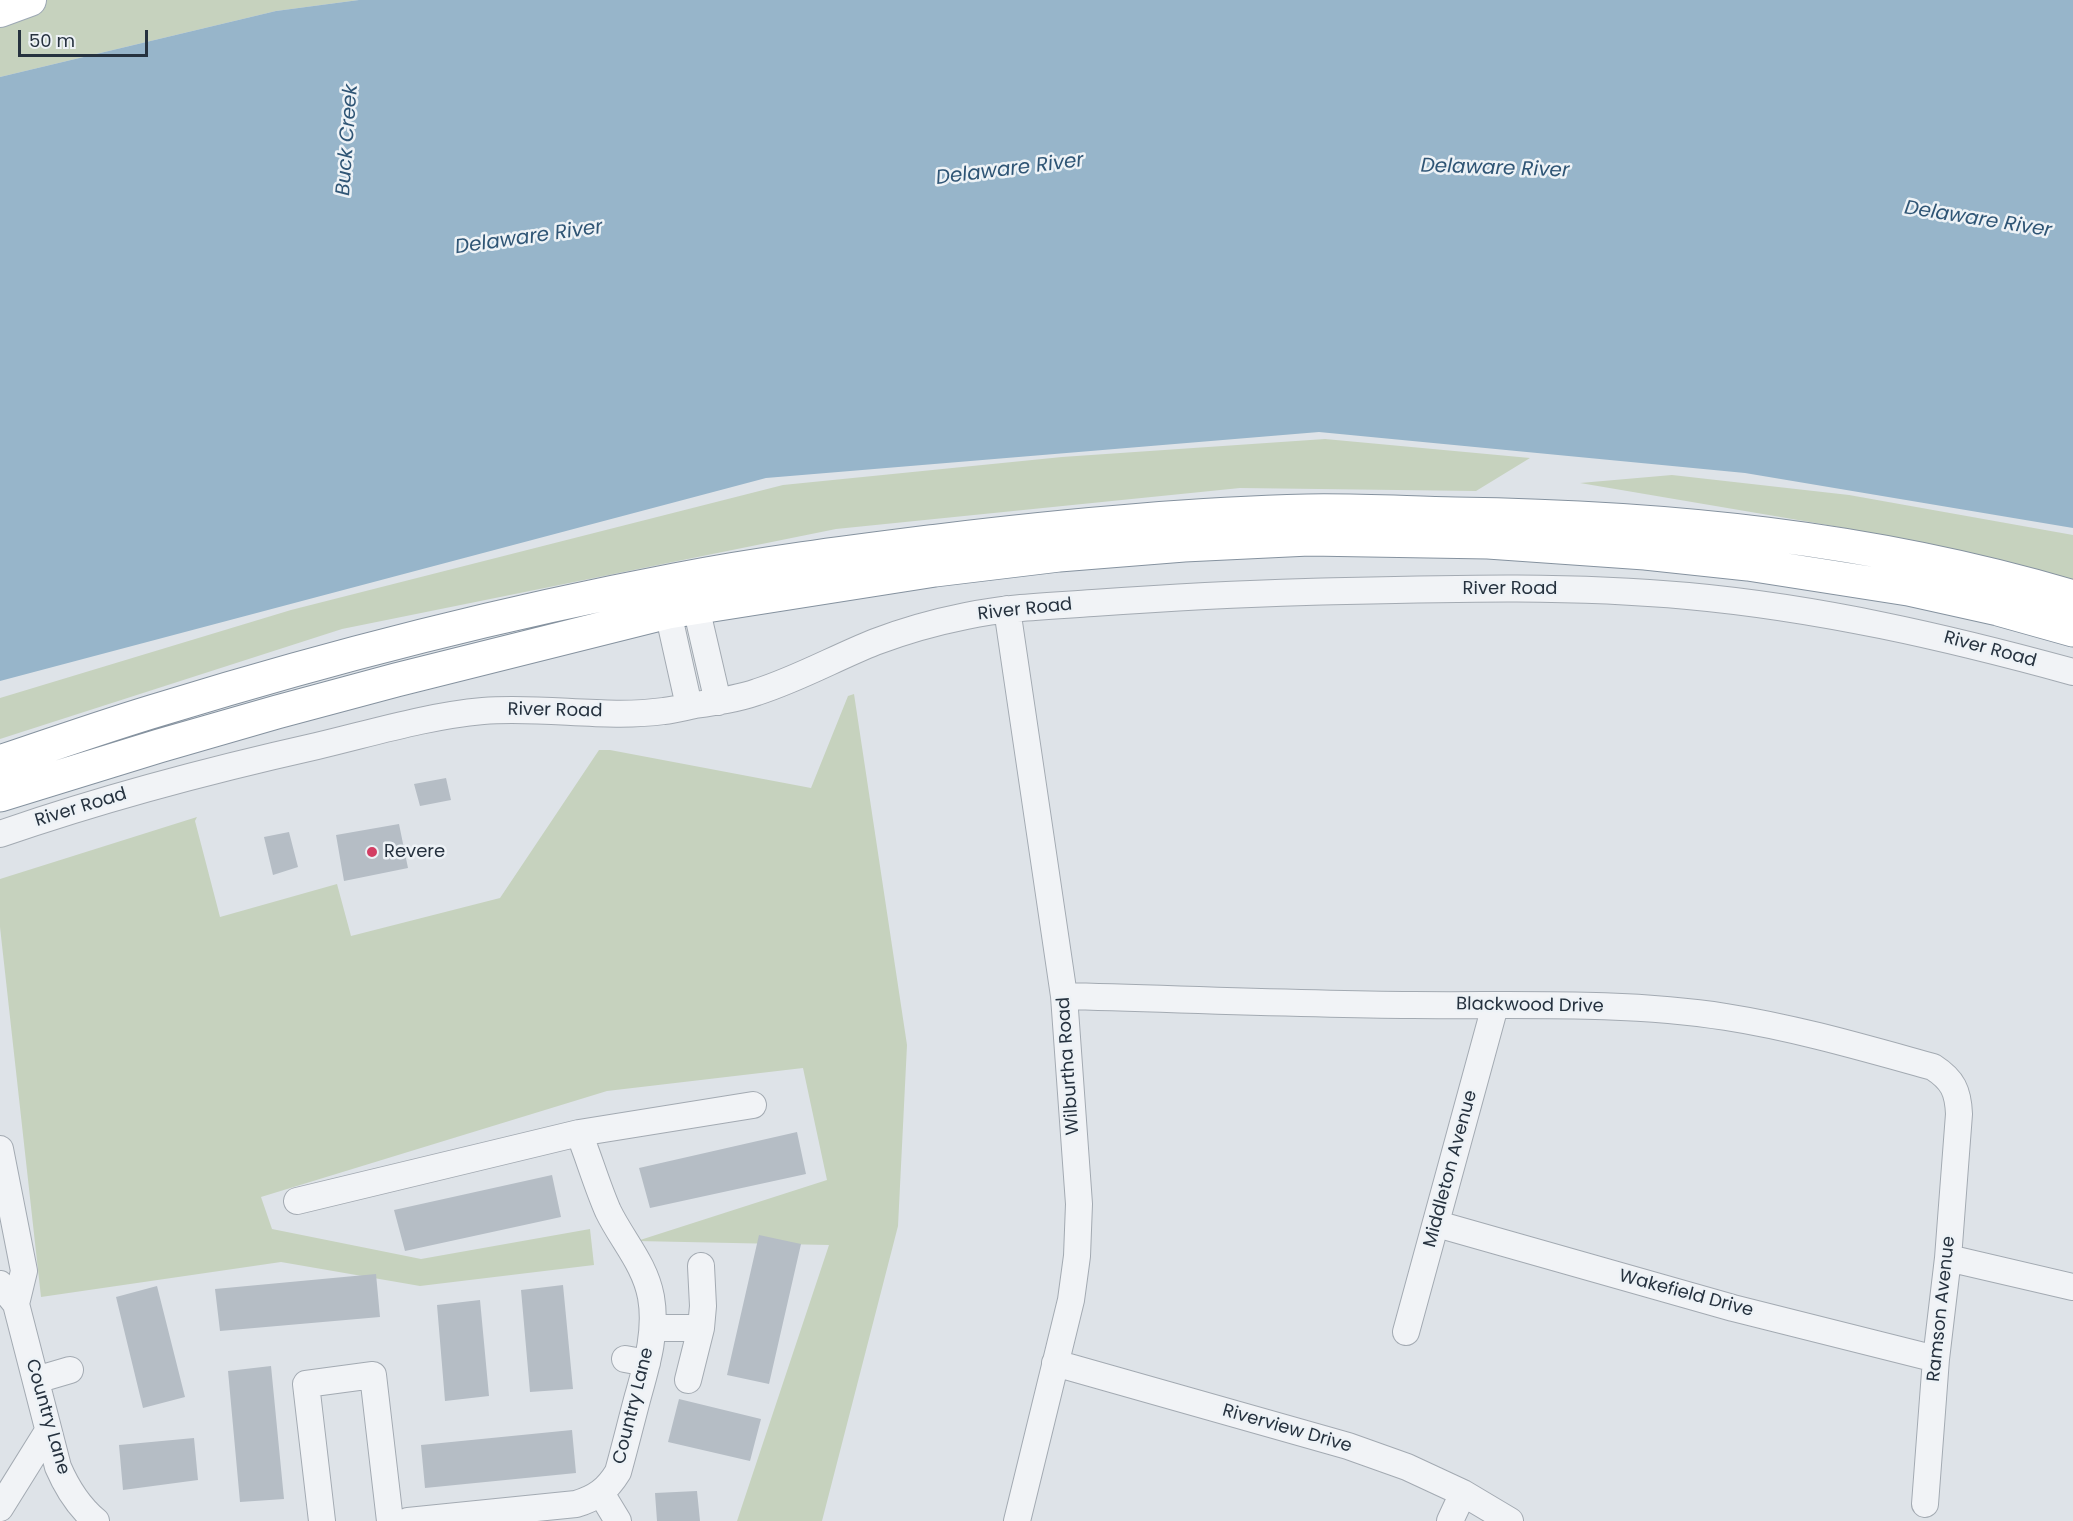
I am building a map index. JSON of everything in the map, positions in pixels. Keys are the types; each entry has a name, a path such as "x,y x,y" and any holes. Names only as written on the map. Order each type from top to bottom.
{"highway":[{"path":"0,762 155,711 314,664 475,624 676,580 860,551 1009,533 1159,519 1309,511 1626,519 1779,535 1883,552 1976,571 2073,597"},
{"name":"River Road","path":"0,795 277,712 396,680 682,610 935,570 1059,555 1184,545 1333,540 1542,545 1645,553 1748,564 1908,589 1998,609 2073,630"}],"main road":[{"path":"0,11 30,0"}],"street":[{"path":"676,580 682,610 689,706"},
{"name":"River Road","path":"0,834 200,773 438,717 480,711 530,708 618,713 663,712 718,702 786,682 878,641 916,628 964,616 1007,609 1260,593 1493,588 1591,590 1753,603 1881,624 1976,645 2073,672"},
{"name":"Wilburtha Road","path":"1007,609 1064,996 1079,1216 1077,1256 1071,1300 1017,1521"},
{"path":"682,610 718,702"},
{"name":"Blackwood Drive","path":"1064,996 1622,1007 1673,1011 1765,1024 1933,1067 1953,1085 1959,1098 1959,1114"},
{"name":"Middleton Avenue","path":"1406,1332 1495,1006"},
{"path":"297,1201 579,1133 753,1105"},
{"name":"Ramson Avenue","path":"1925,1504 1959,1114"},
{"name":"Country Lane","path":"579,1133 608,1210 645,1276 651,1297 653,1328 636,1361 618,1472 609,1486 601,1493"},
{"name":"Country Lane","path":"0,1149 24,1271 8,1307"},
{"name":"Wakefield Drive","path":"1437,1224 1733,1308 1936,1359"},
{"path":"1948,1258 2073,1287"},
{"path":"688,1380 701,1328 703,1306 701,1266"},
{"name":"Country Lane","path":"0,1284 36,1380 58,1467 83,1516"},
{"path":"653,1328 701,1328"},
{"name":"Riverview Drive","path":"1054,1363 1348,1446 1407,1467 1463,1494 1510,1521"},
{"path":"36,1380 70,1370"},
{"path":"322,1521 306,1384 373,1375 390,1521"},
{"path":"0,1508 48,1431"},
{"path":"408,1521 548,1514 589,1500 601,1493 618,1521"},
{"path":"1450,1521 1463,1494"}],"green space":[{"path":"32,0 359,0 276,11 0,77 0,11"},
{"path":"1325,439 1530,458 1476,491 1240,488 836,529 342,629 0,739 0,698 291,610 783,485 1062,457"},
{"path":"1672,475 1849,495 2073,535 2073,581 1851,529 1580,483"},
{"path":"854,694 907,1045 898,1226 822,1521 737,1521 829,1245 637,1241 827,1180 803,1068 607,1091 261,1197 272,1229 421,1259 590,1229 594,1265 420,1286 281,1262 41,1297 0,927 0,879 197,817 195,821 220,917 337,884 351,936 500,898 599,750 610,750 811,788 848,696"}],"water":[{"path":"359,0 2073,0 2073,528 1745,473 1319,432 766,478 0,681 0,77 276,11"}],"building":[{"path":"446,778 451,800 420,806 414,784"},
{"name":"Revere","path":"399,824 408,868 344,881 336,835"},
{"path":"289,832 298,867 273,875 264,837"},
{"path":"797,1132 806,1174 650,1208 639,1168"},
{"path":"552,1175 561,1217 405,1251 394,1210"},
{"path":"759,1235 801,1244 769,1384 727,1375"},
{"path":"376,1274 380,1317 220,1331 215,1289"},
{"path":"563,1285 573,1389 530,1392 521,1290"},
{"path":"157,1286 185,1397 143,1408 116,1297"},
{"path":"480,1300 489,1396 445,1401 437,1305"},
{"path":"271,1366 284,1499 240,1502 228,1371"},
{"path":"679,1399 761,1419 750,1461 668,1442"},
{"path":"572,1430 576,1473 425,1488 421,1445"},
{"path":"194,1438 198,1480 123,1490 119,1445"},
{"path":"697,1491 700,1521 657,1521 655,1493"}],"place":[{"name":"Revere","path":"372,852"}],"water label":[{"name":"Buck Creek","path":"348,140"},
{"name":"Delaware River","path":"1495,169"},
{"name":"Delaware River","path":"1010,170"},
{"name":"Delaware River","path":"1978,220"},
{"name":"Delaware River","path":"529,238"}]}
